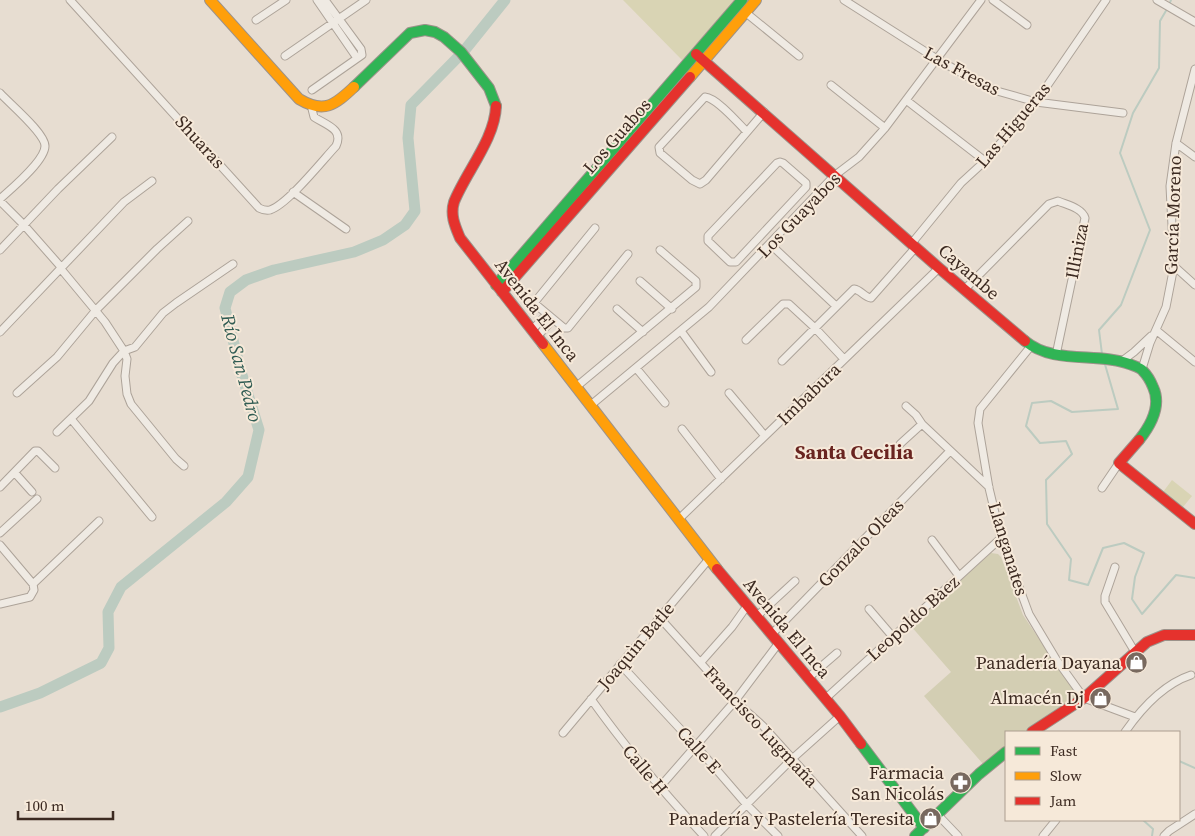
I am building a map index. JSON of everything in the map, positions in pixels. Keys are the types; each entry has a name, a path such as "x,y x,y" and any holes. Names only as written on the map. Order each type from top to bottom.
{"street":[{"name":"Shuaras","path":"70,0 259,208 263,210 272,209 293,192 336,146 339,136 337,131 314,116 311,105"},
{"path":"210,0 299,99 311,105"},
{"path":"256,20 286,0"},
{"path":"317,0 335,21"},
{"path":"312,90 357,58 325,0"},
{"path":"285,56 366,0"},
{"name":"Los Guabos","path":"499,288 521,272 700,57 742,0"},
{"name":"Los Guabos","path":"700,57 756,0"},
{"name":"Las Fresas","path":"844,0 979,84 1012,96 1036,102 1123,113"},
{"name":"Los Guayabos","path":"591,405 709,307 834,176 859,157 885,128 981,0"},
{"path":"994,0 1027,25"},
{"name":"Las Higueras","path":"836,306 854,289 871,298 961,183 985,161 1036,102 1106,0"},
{"path":"1157,0 1195,22"},
{"path":"745,12 799,56"},
{"name":"Avenida El Inca","path":"311,105 318,108 340,101 414,31 425,30 440,34 456,48 482,78 494,97 496,103 495,117 455,200 452,214 460,238 709,560 840,716 924,828"},
{"name":"Cayambe","path":"700,57 939,268 1031,346 1056,355 1119,360 1142,369"},
{"name":"García Moreno","path":"1142,369 1166,306 1174,266 1170,186 1176,143 1195,69"},
{"path":"831,85 885,128"},
{"path":"0,93 42,136 45,146 41,157 0,200 61,267 96,310 124,351 127,359 125,376 127,394 131,404 176,459 184,466"},
{"path":"747,132 716,102 705,97 659,147 659,150 660,153 692,180 700,184 706,180 747,132 764,112"},
{"path":"906,100 985,161"},
{"path":"0,250 64,182 112,137"},
{"path":"1176,143 1195,157"},
{"path":"780,162 784,163 806,184 806,187 769,228 736,262 732,262 708,241 708,238 780,162"},
{"path":"0,332 124,202 152,182"},
{"path":"293,192 346,229"},
{"name":"Illiniza","path":"965,289 1049,204 1058,201 1080,210 1085,218 1056,355"},
{"path":"17,393 57,357 96,310 188,221"},
{"path":"595,228 535,302 564,328 568,328 628,254"},
{"path":"769,228 778,236"},
{"path":"770,244 836,306 782,361"},
{"path":"576,387 672,309 696,287 697,284 660,250"},
{"path":"57,432 72,420 89,401 113,363 124,351 135,347 163,313 233,264"},
{"path":"1174,266 1195,285"},
{"name":"Imbabura","path":"679,519 939,268"},
{"path":"640,281 672,309"},
{"path":"746,340 786,303 815,328 844,360"},
{"path":"617,309 643,332"},
{"path":"535,334 547,314"},
{"path":"535,334 553,319"},
{"path":"1156,330 1195,362"},
{"name":"García Moreno","path":"1119,360 1146,342 1156,330"},
{"path":"681,331 711,372"},
{"name":"Llanganates","path":"1031,346 980,409 978,423 1001,538 1029,614 1056,659 1084,698"},
{"path":"636,368 665,403"},
{"path":"1102,488 1119,463 1146,431 1157,406 1156,394 1151,382 1142,369"},
{"path":"730,393 765,436"},
{"path":"906,406 922,424 990,488"},
{"path":"72,420 152,516"},
{"path":"900,444 922,424"},
{"path":"682,429 720,479"},
{"path":"0,487 35,451 38,451 55,468"},
{"name":"Gonzalo Oleas","path":"771,635 950,451"},
{"path":"1119,463 1195,524"},
{"path":"0,532 34,496 15,473"},
{"path":"33,584 99,521"},
{"name":"Leopoldo Bàez","path":"825,699 1001,538"},
{"path":"932,540 959,576"},
{"path":"0,545 33,584 34,590 30,597 0,604"},
{"name":"Joaquìn Batle","path":"563,733 709,560"},
{"path":"1115,567 1105,596 1105,602 1135,652"},
{"path":"756,617 795,581"},
{"path":"701,662 732,627 747,606"},
{"path":"869,609 893,637"},
{"name":"Francisco Lugmaña","path":"659,617 735,701 763,726 862,836"},
{"path":"1034,731 1084,698 1147,642 1164,635 1194,635"},
{"path":"659,788 735,701 778,644"},
{"path":"808,678 836,652"},
{"name":"Calle E","path":"620,664 696,746 747,805 778,836"},
{"path":"1126,731 1136,717 1174,681 1191,675"},
{"path":"1084,698 1136,717"},
{"name":"Calle H","path":"591,699 659,788 704,836"},
{"path":"715,836 792,759 840,716"},
{"path":"915,836 979,774 1005,753"},
{"path":"937,814 958,836"},
{"path":"1164,836 1195,814"},
{"path":"1044,836 1055,821"}],"shaded area":[{"path":"623,0 735,0 682,60"},
{"path":"1172,480 1192,496 1183,507 1163,492"},
{"path":"991,553 998,554 1001,557 1023,615 1078,697 1026,731 1005,731 1005,747 983,764 924,696 951,672 910,625"}],"waterway":[{"name":"Río San Pedro","path":"0,707 40,693 101,663 109,648 108,612 121,587 226,502 248,477 259,430 241,372 225,308 230,292 246,280 274,270 354,252 383,240 405,225 415,211 408,138 411,105 464,51 505,0"},
{"path":"1169,5 1171,0"},
{"path":"1102,354 1099,330 1121,305 1150,230 1120,153 1133,113 1159,68 1160,21 1167,9"},
{"path":"1104,361 1118,409 1072,412 1051,401 1032,403 1026,426 1040,443 1066,441 1072,454 1046,480 1047,524 1071,559 1069,580 1088,585 1103,548 1124,543 1144,553 1135,577 1132,599 1142,614 1176,575 1195,578"},
{"path":"1180,761 1195,768"},
{"path":"1144,821 1153,829 1152,836"}],"traffic: fast":[{"path":"496,285 742,0"},
{"path":"354,87 410,33 425,30 435,32 444,37 461,52 489,88 496,106"},
{"path":"1025,341 1049,353 1117,361 1142,370 1152,385 1156,408 1148,428 1139,440"},
{"path":"861,744 924,828"},
{"path":"915,836 979,774 1005,753"}],"traffic: slow":[{"path":"210,0 299,99 308,104 322,107 335,103 354,87"},
{"path":"690,77 756,0"},
{"path":"543,344 717,569"}],"traffic: jam":[{"path":"696,54 939,268 1025,341"},
{"path":"502,292 690,77"},
{"path":"496,106 491,131 454,202 454,220 460,238 543,344"},
{"path":"1139,440 1119,463 1195,524"},
{"path":"717,569 840,716 861,744"},
{"path":"1034,731 1084,698 1147,642 1164,635 1195,635"}],"place":[{"name":"Panadería Dayana","path":"1137,663"},
{"name":"Almacén Dj","path":"1100,698"},
{"name":"Farmacia San Nicolás","path":"960,783"},
{"name":"Panadería y Pastelería Teresita","path":"930,819"}],"district":[{"name":"Santa Cecilia","path":"854,452"}]}
